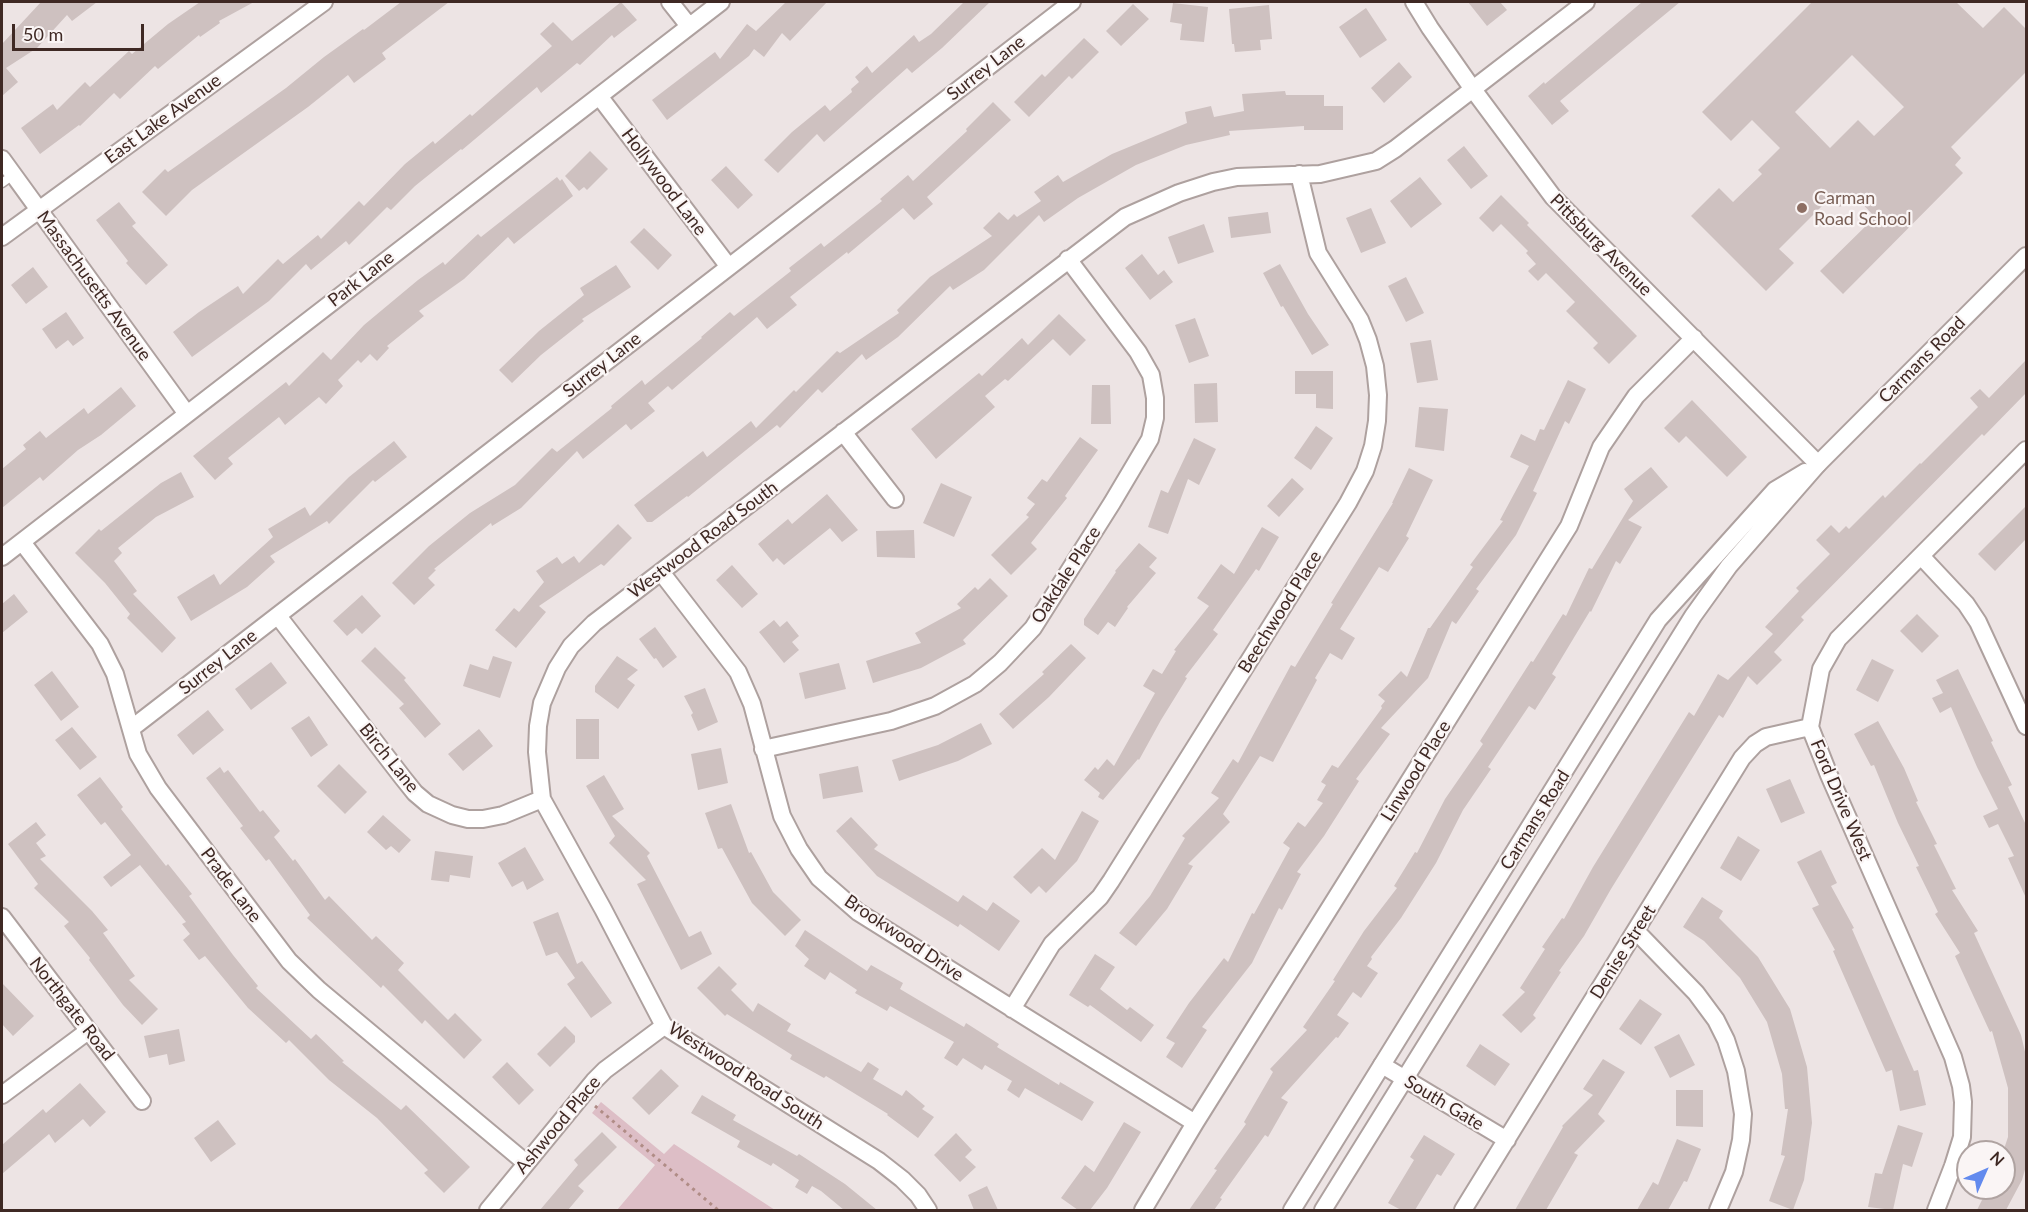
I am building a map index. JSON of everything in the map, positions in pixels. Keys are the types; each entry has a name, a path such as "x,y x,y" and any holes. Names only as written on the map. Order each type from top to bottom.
{"street":[{"name":"East Lake Avenue","path":"2,237 324,2"},
{"path":"670,2 689,26"},
{"name":"Park Lane","path":"2,557 721,2"},
{"name":"Surrey Lane","path":"132,728 1072,2"},
{"name":"Pittsburg Avenue","path":"1414,2 1472,88 1553,197 1818,464"},
{"name":"Westwood Road South","path":"928,1210 918,1195 902,1179 879,1161 664,1026 542,799 537,752 538,726 542,703 557,668 571,646 594,623 1125,217 1179,193 1213,182 1237,177 1320,174 1376,161 1395,149 1586,2"},
{"name":"Hollywood Lane","path":"599,96 729,267"},
{"name":"Massachusetts Avenue","path":"2,159 7,179 38,210 187,414"},
{"name":"Beechwood Place","path":"1012,1009 1052,944 1100,897 1112,881 1348,503 1365,471 1377,421 1378,395 1375,366 1360,320 1318,253 1299,174"},
{"name":"Carmans Road","path":"1323,1210 1693,616 1729,566 1818,464 2026,256"},
{"name":"Oakdale Place","path":"763,749 891,721 935,706 975,684 1000,663 1033,628 1112,503 1150,439 1155,418 1155,398 1150,375 1138,352 1068,259"},
{"name":"Linwood Place","path":"1143,1210 1195,1123 1569,526 1601,447 1636,396 1694,338"},
{"path":"843,432 895,499"},
{"name":"Ford Drive West","path":"1936,1210 1962,1137 1961,1086 1953,1057 1828,775 1810,727 1821,669 1838,639 2026,450"},
{"name":"Carmans Road","path":"1292,1210 1658,620 1775,490 1818,464"},
{"name":"Prade Lane","path":"22,542 100,644 115,674 138,754 158,788 289,961 319,990 526,1162"},
{"path":"1921,556 1966,604 1978,622 2019,690 2026,726"},
{"name":"Brookwood Drive","path":"661,572 738,672 752,704 782,816 799,849 819,878 858,912 1195,1123"},
{"name":"Birch Lane","path":"278,616 403,778 428,804 452,815 468,819 483,819 503,815 542,799"},
{"name":"Denise Street","path":"1463,1210 1742,758 1755,744 1766,737 1810,727"},
{"name":"Northgate Road","path":"2,917 142,1101"},
{"path":"1636,931 1696,993 1716,1020 1726,1040 1736,1071 1743,1114 1741,1140 1734,1172 1718,1210"},
{"name":"Ashwood Place","path":"488,1210 605,1070 664,1026"},
{"path":"2,1095 88,1031"},
{"name":"South Gate","path":"1382,1065 1507,1140"}],"path":[{"path":"582,1095 718,1210"}],"shaded area":[{"path":"601,1102 664,1154 674,1144 775,1210 617,1210 655,1165 592,1113"}],"building":[{"path":"41,2 97,2 72,21 67,15 37,48 6,68 18,82 2,96 2,44"},
{"path":"200,2 254,2 219,21 220,23 200,37 199,35 158,69 155,66 120,99 114,93 80,126 40,154 21,128 53,104 57,110 85,82 90,87 129,51 132,54 168,24"},
{"path":"401,2 449,2 382,53 386,59 354,83 348,75 308,107 192,190 166,216 142,192 165,169 168,172"},
{"path":"621,2 637,20 614,38 612,35 580,65 577,63 541,93 537,87 415,186 391,210 387,207 349,245 346,241 311,270 306,264 269,301 192,357 173,332 238,286 243,294 278,259 283,264 318,235 321,239 359,201 364,206 405,164 433,141 435,144 470,114 472,116 552,46 540,34 553,22 572,41"},
{"path":"786,2 827,2 790,41 782,33 764,57 754,49 749,56 667,120 652,100 715,52 720,59 747,24 756,31"},
{"path":"964,2 990,2 942,48 912,73 907,68 824,142 817,134 778,173 764,160 792,132 825,105 830,111 852,92 851,89 859,82 855,77 867,66 872,73 914,35 919,42 931,34"},
{"path":"1468,2 1500,2 1507,10 1487,26"},
{"path":"1642,2 1680,2 1560,101 1569,111 1552,125 1528,96"},
{"path":"1812,2 1956,2 1983,28 2004,7 2026,29 2026,72 1951,147 1961,158 1955,165 1963,173 1843,294 1820,271 1875,217 1853,194 1840,207 1830,198 1779,249 1794,263 1766,291 1691,216 1719,188 1733,202 1762,174 1758,170 1780,148 1752,120 1731,141 1702,112","holes":["1852,55 1904,107 1874,136 1858,120 1830,148 1795,112"]},
{"path":"1173,3 1208,7 1204,42 1180,40 1182,24 1170,22"},
{"path":"1133,4 1149,19 1121,46 1106,31"},
{"path":"1269,5 1272,39 1260,40 1261,50 1235,52 1234,44 1232,44 1229,9"},
{"path":"1366,8 1387,40 1360,58 1339,27"},
{"path":"1084,38 1099,52 1072,79 1069,76 1029,117 1014,102 1042,74 1045,77"},
{"path":"1399,62 1412,77 1384,103 1371,88"},
{"path":"1285,91 1286,95 1324,95 1324,106 1343,106 1343,130 1304,130 1304,126 1229,131 1230,135 1186,145 1136,165 1078,198 1044,222 1039,215 984,270 953,290 950,286 898,337 866,360 862,354 822,393 818,389 780,428 777,425 688,497 652,522 647,522 634,505 703,451 707,457 751,421 756,428 837,351 840,353 899,313 897,310 930,277 992,236 983,228 999,212 1008,220 1014,214 1017,217 1041,201 1034,192 1058,175 1063,182 1112,154 1187,123 1185,112 1211,106 1214,117 1244,111 1242,94"},
{"path":"993,102 1011,120 927,197 933,204 914,220 903,208 848,254 847,252 790,297 797,305 767,329 757,317 672,390 668,386 648,403 655,411 631,430 626,424 583,459 577,451 521,508 492,526 491,523 434,569 436,570 428,578 435,585 414,605 392,583 429,546 470,513 515,485 552,448 557,452 612,408 611,406 642,380 645,385 730,312 734,316 791,271 789,268 821,243 824,247 882,201 880,199 908,175 913,181 967,131 966,129"},
{"path":"1464,146 1488,176 1471,189 1447,160"},
{"path":"590,151 608,169 587,190 584,187 579,191 565,176"},
{"path":"726,166 753,195 738,209 711,180"},
{"path":"557,177 560,181 562,179 573,196 514,244 508,237 464,279 419,311 424,316 387,346 389,348 377,361 370,354 361,363 358,360 338,380 343,386 326,404 319,397 285,425 279,417 228,458 233,464 215,480 193,456 286,382 289,386 323,352 331,360 364,325 418,280 443,262 445,265 478,234 481,237"},
{"path":"1420,177 1442,204 1411,228 1390,201"},
{"path":"1501,195 1529,223 1527,225 1637,336 1609,364 1593,348 1598,343 1566,311 1575,302 1546,273 1538,281 1528,271 1536,264 1526,253 1528,251 1501,224 1493,232 1479,218"},
{"path":"119,202 136,223 132,226 168,265 146,285 126,263 128,261 96,220"},
{"path":"1371,208 1386,243 1361,253 1346,218"},
{"path":"1268,212 1271,233 1231,238 1228,217"},
{"path":"1204,224 1214,252 1178,264 1168,237"},
{"path":"644,228 672,255 658,270 630,242"},
{"path":"1142,254 1158,275 1164,270 1173,282 1150,300 1125,268"},
{"path":"1280,264 1308,314 1329,345 1312,355 1283,306 1281,307 1263,273"},
{"path":"616,265 631,287 582,319 584,321 541,355 512,383 499,370 539,331 584,295 580,288"},
{"path":"33,267 48,287 26,304 11,285"},
{"path":"1406,277 1424,313 1406,322 1388,286"},
{"path":"66,312 84,338 73,346 68,340 56,349 42,329"},
{"path":"1059,314 1086,340 1070,356 1053,339 1008,381 1005,379 985,396 995,407 936,459 911,429 979,373 982,376 1022,338 1028,345"},
{"path":"1195,318 1209,356 1189,363 1175,325"},
{"path":"1431,340 1438,380 1417,383 1410,343"},
{"path":"2026,360 2026,393 1984,436 1982,434 1801,617 1804,620 1774,652 1782,660 1757,685 1748,676 1723,718 1719,715 1584,936 1559,971 1561,972 1533,1015 1536,1018 1521,1033 1502,1015 1525,992 1520,988 1545,949 1542,947 1562,918 1564,919 1593,867 1689,712 1694,716 1718,674 1728,680 1773,634 1765,627 1799,591 1796,588 1830,554 1816,540 1831,525 1839,533 1846,526 1849,529 1883,495 1885,498 1921,464 1978,407 1970,398 1980,389 1989,398"},
{"path":"1295,371 1333,371 1333,409 1316,408 1316,394 1295,394"},
{"path":"1568,380 1586,389 1569,424 1565,421 1533,491 1537,493 1516,535 1476,589 1479,591 1456,624 1452,621 1428,678 1381,728 1390,734 1356,779 1359,781 1324,836 1297,872 1301,874 1282,910 1279,908 1252,963 1202,1027 1207,1030 1182,1068 1166,1057 1175,1043 1166,1038 1189,1003 1224,958 1228,962 1252,913 1254,914 1290,848 1283,843 1298,822 1305,827 1323,803 1317,800 1326,785 1321,782 1332,765 1338,768 1382,708 1385,701 1378,695 1401,671 1407,677 1428,628 1473,567 1470,565 1503,521 1500,520 1529,466 1510,457 1521,434 1535,441 1540,429 1544,430"},
{"path":"1217,383 1218,422 1195,423 1194,384"},
{"path":"1092,385 1110,385 1111,424 1091,424"},
{"path":"121,387 136,406 101,435 78,450 43,481 40,477 2,508 2,469 26,449 23,445 40,431 46,438 84,408 88,414"},
{"path":"1692,400 1747,457 1727,477 1686,436 1679,443 1664,428"},
{"path":"1419,407 1448,409 1444,451 1415,447"},
{"path":"1316,426 1333,438 1311,470 1294,458"},
{"path":"1080,437 1098,450 1065,496 1067,498 1031,543 1037,549 1011,575 991,555 1029,517 1026,515 1035,504 1027,498 1042,479 1047,482"},
{"path":"1194,438 1216,449 1199,485 1188,479 1168,534 1148,527 1161,490 1168,493"},
{"path":"394,441 407,457 375,482 373,480 329,524 327,521 270,556 275,562 247,587 191,621 177,597 214,574 220,585 273,537 268,529 305,507 310,516 349,477"},
{"path":"1651,467 1668,487 1628,520 1642,527 1620,564 1616,561 1591,612 1552,674 1556,677 1535,710 1529,706 1488,767 1491,769 1463,810 1436,863 1401,918 1371,957 1367,966 1378,973 1361,998 1353,992 1337,1015 1349,1023 1338,1038 1336,1037 1281,1098 1288,1102 1268,1137 1265,1135 1214,1210 1189,1210 1217,1170 1214,1169 1246,1124 1244,1122 1273,1072 1270,1069 1307,1030 1303,1027 1335,981 1333,980 1364,931 1397,888 1394,886 1415,852 1417,853 1445,799 1483,744 1480,741 1563,614 1566,616 1589,568 1592,569 1633,501 1624,489"},
{"path":"1409,468 1433,480 1406,536 1409,538 1388,572 1379,567 1340,629 1355,638 1342,660 1330,653 1273,762 1260,756 1223,814 1230,822 1188,864 1193,866 1167,909 1136,946 1119,933 1150,896 1185,838 1182,836 1219,798 1211,793 1233,759 1238,763 1291,665 1295,667 1333,604 1331,603 1393,503"},
{"path":"181,472 194,497 156,517 118,548 122,553 114,561 137,591 133,594 176,638 162,653 127,618 130,614 105,583 75,553 99,529 101,531 161,483"},
{"path":"1292,478 1304,489 1279,517 1267,506"},
{"path":"941,483 972,497 954,537 923,523"},
{"path":"827,494 858,530 842,542 830,528 784,565 777,558 773,562 758,544 788,519 792,524"},
{"path":"2026,506 2026,539 1995,571 1978,554"},
{"path":"618,524 632,538 604,566 601,564 539,606 546,612 516,648 495,630 514,608 519,612 544,582 536,571 557,557 562,564 574,556 579,563"},
{"path":"1262,527 1279,537 1259,571 1256,569 1213,630 1218,634 1185,677 1187,678 1139,760 1103,800 1098,797 1100,793 1084,780 1095,767 1098,770 1107,759 1114,766 1155,693 1143,686 1153,669 1162,674 1176,651 1174,650 1209,606 1197,598 1221,564 1234,574"},
{"path":"914,530 915,558 877,557 876,531"},
{"path":"1139,543 1157,558 1149,567 1156,573 1127,607 1115,627 1108,622 1098,635 1084,625 1084,619 1115,571"},
{"path":"732,565 758,594 742,608 716,580"},
{"path":"990,578 1008,596 963,640 966,644 921,668 873,683 866,661 921,643 915,633 961,608 957,604 975,587 978,590"},
{"path":"14,594 28,612 2,633 2,604"},
{"path":"362,595 381,616 362,634 356,628 347,636 333,621"},
{"path":"1917,614 1939,636 1922,653 1900,631"},
{"path":"774,620 780,627 787,621 799,636 792,642 799,650 784,663 759,632"},
{"path":"655,627 677,657 663,668 639,639"},
{"path":"1071,644 1086,658 1049,697 1013,729 999,714 1044,674 1042,672"},
{"path":"375,647 406,678 404,680 441,724 425,738 399,708 404,704 361,661"},
{"path":"493,656 512,662 500,698 463,686 470,664 488,670"},
{"path":"617,656 638,670 627,679 635,685 618,709 595,692 595,686"},
{"path":"1872,659 1894,670 1878,702 1856,690"},
{"path":"271,662 287,683 251,710 235,689"},
{"path":"839,663 846,689 805,699 799,673"},
{"path":"1958,669 1993,741 1991,742 2012,785 2008,787 2026,825 2026,898 2008,858 2014,856 1998,824 1989,828 1983,816 1998,809 1951,707 1940,713 1932,698 1943,693 1936,680"},
{"path":"52,671 79,707 61,721 34,685"},
{"path":"705,688 718,722 698,731 691,715 693,713 684,696"},
{"path":"208,710 224,730 193,755 177,735"},
{"path":"309,716 328,745 311,757 291,728"},
{"path":"576,719 599,719 599,759 576,759"},
{"path":"1878,721 1904,768 1918,801 1916,802 1937,844 1934,845 1956,889 1952,890 1978,931 1974,933 2021,1035 2026,1056 2026,1166 2016,1191 2016,1140 2007,1140 2008,1088 1992,1031 1990,1032 1955,956 1960,953 1935,914 1938,912 1916,867 1919,866 1874,765 1871,766 1854,734"},
{"path":"981,723 992,744 958,761 899,781 892,760 938,745"},
{"path":"72,727 97,757 80,770 55,740"},
{"path":"479,729 493,746 463,771 448,754"},
{"path":"721,748 728,783 698,790 691,754"},
{"path":"339,764 367,792 345,814 317,786"},
{"path":"858,766 863,792 823,799 819,774"},
{"path":"220,767 224,773 228,770 260,812 263,810 280,831 274,837 293,861 295,859 325,900 329,896 372,940 376,936 404,963 398,970 448,1020 455,1013 482,1040 464,1059 425,1020 422,1024 383,985 381,988 307,918 310,915 269,859 266,861 240,828 243,826 206,778"},
{"path":"604,775 624,809 612,816 650,853 647,856 689,937 701,931 712,954 681,970 637,884 646,880 609,843 615,836 586,786"},
{"path":"100,777 123,807 121,809 166,866 168,864 192,894 189,896 258,986 256,988 311,1039 316,1034 344,1061 342,1062 401,1110 406,1105 470,1167 444,1193 424,1173 428,1170 377,1118 329,1080 289,1040 286,1043 248,1008 205,956 199,960 183,940 190,934 182,924 186,922 140,865 111,887 103,877 131,855 105,822 101,825 77,795"},
{"path":"1790,779 1805,813 1781,823 1766,789"},
{"path":"731,804 749,853 751,852 773,892 801,920 785,936 752,903 722,848 718,849 705,813"},
{"path":"1082,811 1099,821 1077,861 1046,893 1039,886 1031,894 1013,877 1042,848 1055,860"},
{"path":"383,815 411,840 399,853 391,846 386,850 367,832"},
{"path":"851,817 878,845 874,849 958,902 963,895 987,911 993,902 1020,921 999,951 960,924 958,927 877,876 836,831"},
{"path":"36,822 46,835 36,843 46,856 40,859 108,930 103,933 135,976 129,980 158,1009 142,1025 123,1005 64,926 69,922 34,888 38,884 8,844"},
{"path":"1738,836 1760,850 1741,881 1720,868"},
{"path":"525,847 544,880 527,890 523,881 512,887 498,863"},
{"path":"1821,850 1837,883 1831,886 1854,928 1852,929 1914,1071 1918,1070 1926,1105 1900,1111 1892,1070 1886,1072 1833,951 1835,950 1812,908 1819,905 1797,862"},
{"path":"435,851 473,856 470,878 450,875 449,882 431,880"},
{"path":"1702,897 1723,911 1719,918 1758,957 1790,1009 1807,1067 1812,1123 1804,1180 1793,1210 1769,1201 1785,1156 1781,1155 1788,1109 1785,1109 1782,1074 1767,1022 1740,978 1704,941 1683,927"},
{"path":"558,912 577,964 582,961 612,1003 591,1018 567,984 575,978 557,952 546,956 533,922"},
{"path":"805,930 867,971 871,965 903,983 900,989 964,1027 966,1023 999,1044 997,1047 1059,1085 1060,1082 1094,1102 1082,1121 1025,1088 1019,1098 1007,1090 1012,1081 985,1065 982,1070 963,1058 957,1066 944,1058 954,1042 890,1006 887,1011 855,993 857,990 830,972 825,980 804,966 809,959 795,946"},
{"path":"1095,954 1115,967 1100,989 1127,1010 1130,1007 1154,1025 1141,1042 1090,1005 1088,1007 1069,995"},
{"path":"719,966 737,984 731,990 753,1012 758,1003 791,1024 787,1031 861,1072 868,1062 879,1069 873,1079 902,1096 906,1090 925,1106 922,1109 934,1117 918,1138 888,1114 826,1076 824,1078 790,1059 792,1055 727,1014 725,1016 697,988"},
{"path":"2,983 34,1016 13,1036 2,1024"},
{"path":"1640,999 1662,1014 1641,1045 1619,1029"},
{"path":"565,1026 575,1036 575,1042 550,1067 537,1054"},
{"path":"179,1029 185,1061 169,1065 167,1054 149,1058 144,1036"},
{"path":"1679,1034 1695,1065 1670,1078 1654,1047"},
{"path":"1480,1044 1510,1064 1495,1086 1466,1066"},
{"path":"1603,1059 1625,1072 1598,1114 1605,1121 1574,1153 1578,1155 1546,1210 1515,1210 1562,1126 1593,1095 1583,1089"},
{"path":"507,1062 534,1090 519,1105 492,1077"},
{"path":"661,1069 679,1086 649,1115 632,1098"},
{"path":"80,1083 106,1112 90,1127 83,1119 55,1143 49,1134 2,1174 2,1145 43,1109 46,1113"},
{"path":"1676,1090 1703,1090 1703,1127 1676,1126"},
{"path":"702,1095 736,1115 733,1120 797,1156 799,1154 845,1184 877,1210 844,1210 812,1186 807,1194 795,1187 799,1180 773,1163 771,1166 737,1147 740,1141 691,1113"},
{"path":"218,1120 236,1144 211,1162 194,1138"},
{"path":"1124,1122 1141,1132 1107,1188 1090,1210 1078,1210 1061,1198 1085,1165 1094,1172"},
{"path":"1898,1125 1923,1133 1912,1167 1903,1164 1893,1210 1868,1207 1875,1173 1882,1174"},
{"path":"602,1132 617,1147 578,1186 584,1191 568,1210 540,1210 578,1165 574,1160"},
{"path":"956,1133 972,1150 965,1157 976,1167 960,1182 934,1155"},
{"path":"1424,1135 1455,1154 1441,1176 1437,1174 1415,1210 1401,1210 1388,1203 1414,1160 1410,1157"},
{"path":"1677,1139 1701,1149 1687,1182 1684,1181 1668,1210 1637,1210 1653,1182 1658,1185"},
{"path":"987,1186 998,1210 974,1210 968,1195"},
{"path":"1982,1200 2011,1200 2006,1210 1977,1210"}],"place":[{"name":"Carman Road School","path":"1802,208"}]}
